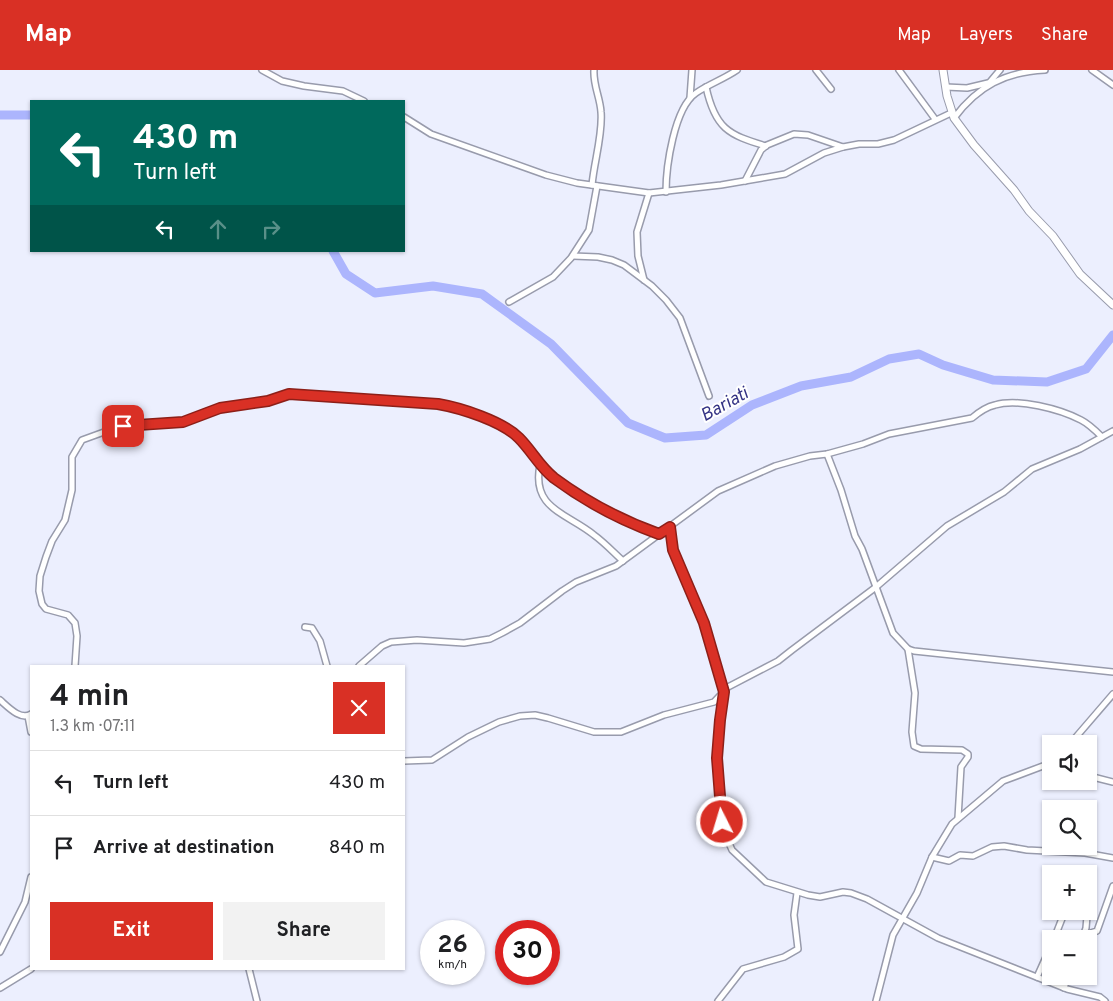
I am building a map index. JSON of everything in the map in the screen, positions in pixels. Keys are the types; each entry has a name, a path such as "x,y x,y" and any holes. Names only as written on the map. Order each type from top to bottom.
{"street":[{"path":"262,70 282,81 342,91 362,100"},
{"path":"509,302 553,277 562,269 589,230 601,117 594,70"},
{"path":"666,192 666,172 672,142 690,98 692,70"},
{"path":"690,98 737,70"},
{"path":"816,70 831,89"},
{"path":"899,70 935,120"},
{"path":"943,70 953,115 974,145 1014,190 1029,211 1053,236 1080,274 1113,305"},
{"path":"986,86 1000,70"},
{"path":"405,118 430,134 546,175 594,185 649,193 666,192 785,174 824,153 843,147 859,144 878,144 894,140 935,120 953,115 986,86 1003,77 1045,70"},
{"path":"1092,70 1113,85"},
{"path":"946,87 967,88 990,81"},
{"path":"706,87 711,108 721,125 748,141 766,146"},
{"path":"745,180 757,156 766,146 794,134 826,140 843,147"},
{"path":"644,280 638,256 637,232 649,193"},
{"path":"572,256 612,260 624,265 666,300 680,318 709,396"},
{"path":"75,665 77,636 75,623 68,615 46,609 42,604 40,576 52,541 65,520 72,490 72,456 82,440 115,428 135,424 183,422 220,408 268,401 289,394 385,399 452,406 493,422 518,436 540,465 565,486 600,507 659,534"},
{"path":"359,665 382,646 392,642 417,640 464,643 490,639 520,623 569,586 616,566 699,504 735,483 789,461 827,454 889,434 972,418 982,410 997,404 1019,404 1051,409 1082,420 1102,437"},
{"path":"405,761 432,760 468,737 512,718 535,716 562,721 594,732 621,732 664,715 714,702 728,687 778,661 876,587 946,526 1004,492 1032,469 1080,449 1113,431"},
{"path":"827,454 841,490 855,536 893,633 908,649 915,693 912,732 914,746 921,749 962,750 968,754 961,767 958,818"},
{"path":"540,465 538,487 548,503 596,536 623,561"},
{"path":"670,527 673,550 704,623 724,692 717,758 722,822 728,843 741,860 766,882 797,893 820,897 843,892 867,898 938,938 1064,988 1097,996 1105,1001"},
{"path":"306,627 312,628 316,633 327,665"},
{"path":"908,649 1113,672"},
{"path":"1078,735 1113,694"},
{"path":"0,700 22,716 30,715"},
{"path":"0,709 8,706"},
{"path":"876,1001 890,944 902,919 918,893 943,836 958,818 1009,778 1042,768"},
{"path":"1097,778 1113,782"},
{"path":"932,858 949,861 960,855 974,856 992,847 1004,846 1028,850 1085,853 1113,858"},
{"path":"0,952 25,902 30,881"},
{"path":"1097,932 1113,886"},
{"path":"718,1001 743,969 784,957 798,949 794,915 797,893"},
{"path":"1058,930 1063,916 1070,912 1084,913 1087,916 1084,930"},
{"path":"1037,977 1042,966"},
{"path":"0,988 30,970"},
{"path":"249,970 257,1001"}],"waterway":[{"name":"Bariati","path":"0,115 30,115"},
{"name":"Bariati","path":"334,252 346,274 375,293 433,286 482,294 551,344 628,423 665,438 706,435 752,405 801,386 851,377 889,359 919,354 943,365 993,380 1047,382 1086,369 1113,335"}],"route":[{"path":"123,426 183,422 208,411 252,402 268,401 289,394 385,399 452,406 493,422 518,436 546,471 565,486 600,507 659,534 670,527 673,550 704,623 718,665 724,692 717,758 722,822"}]}
